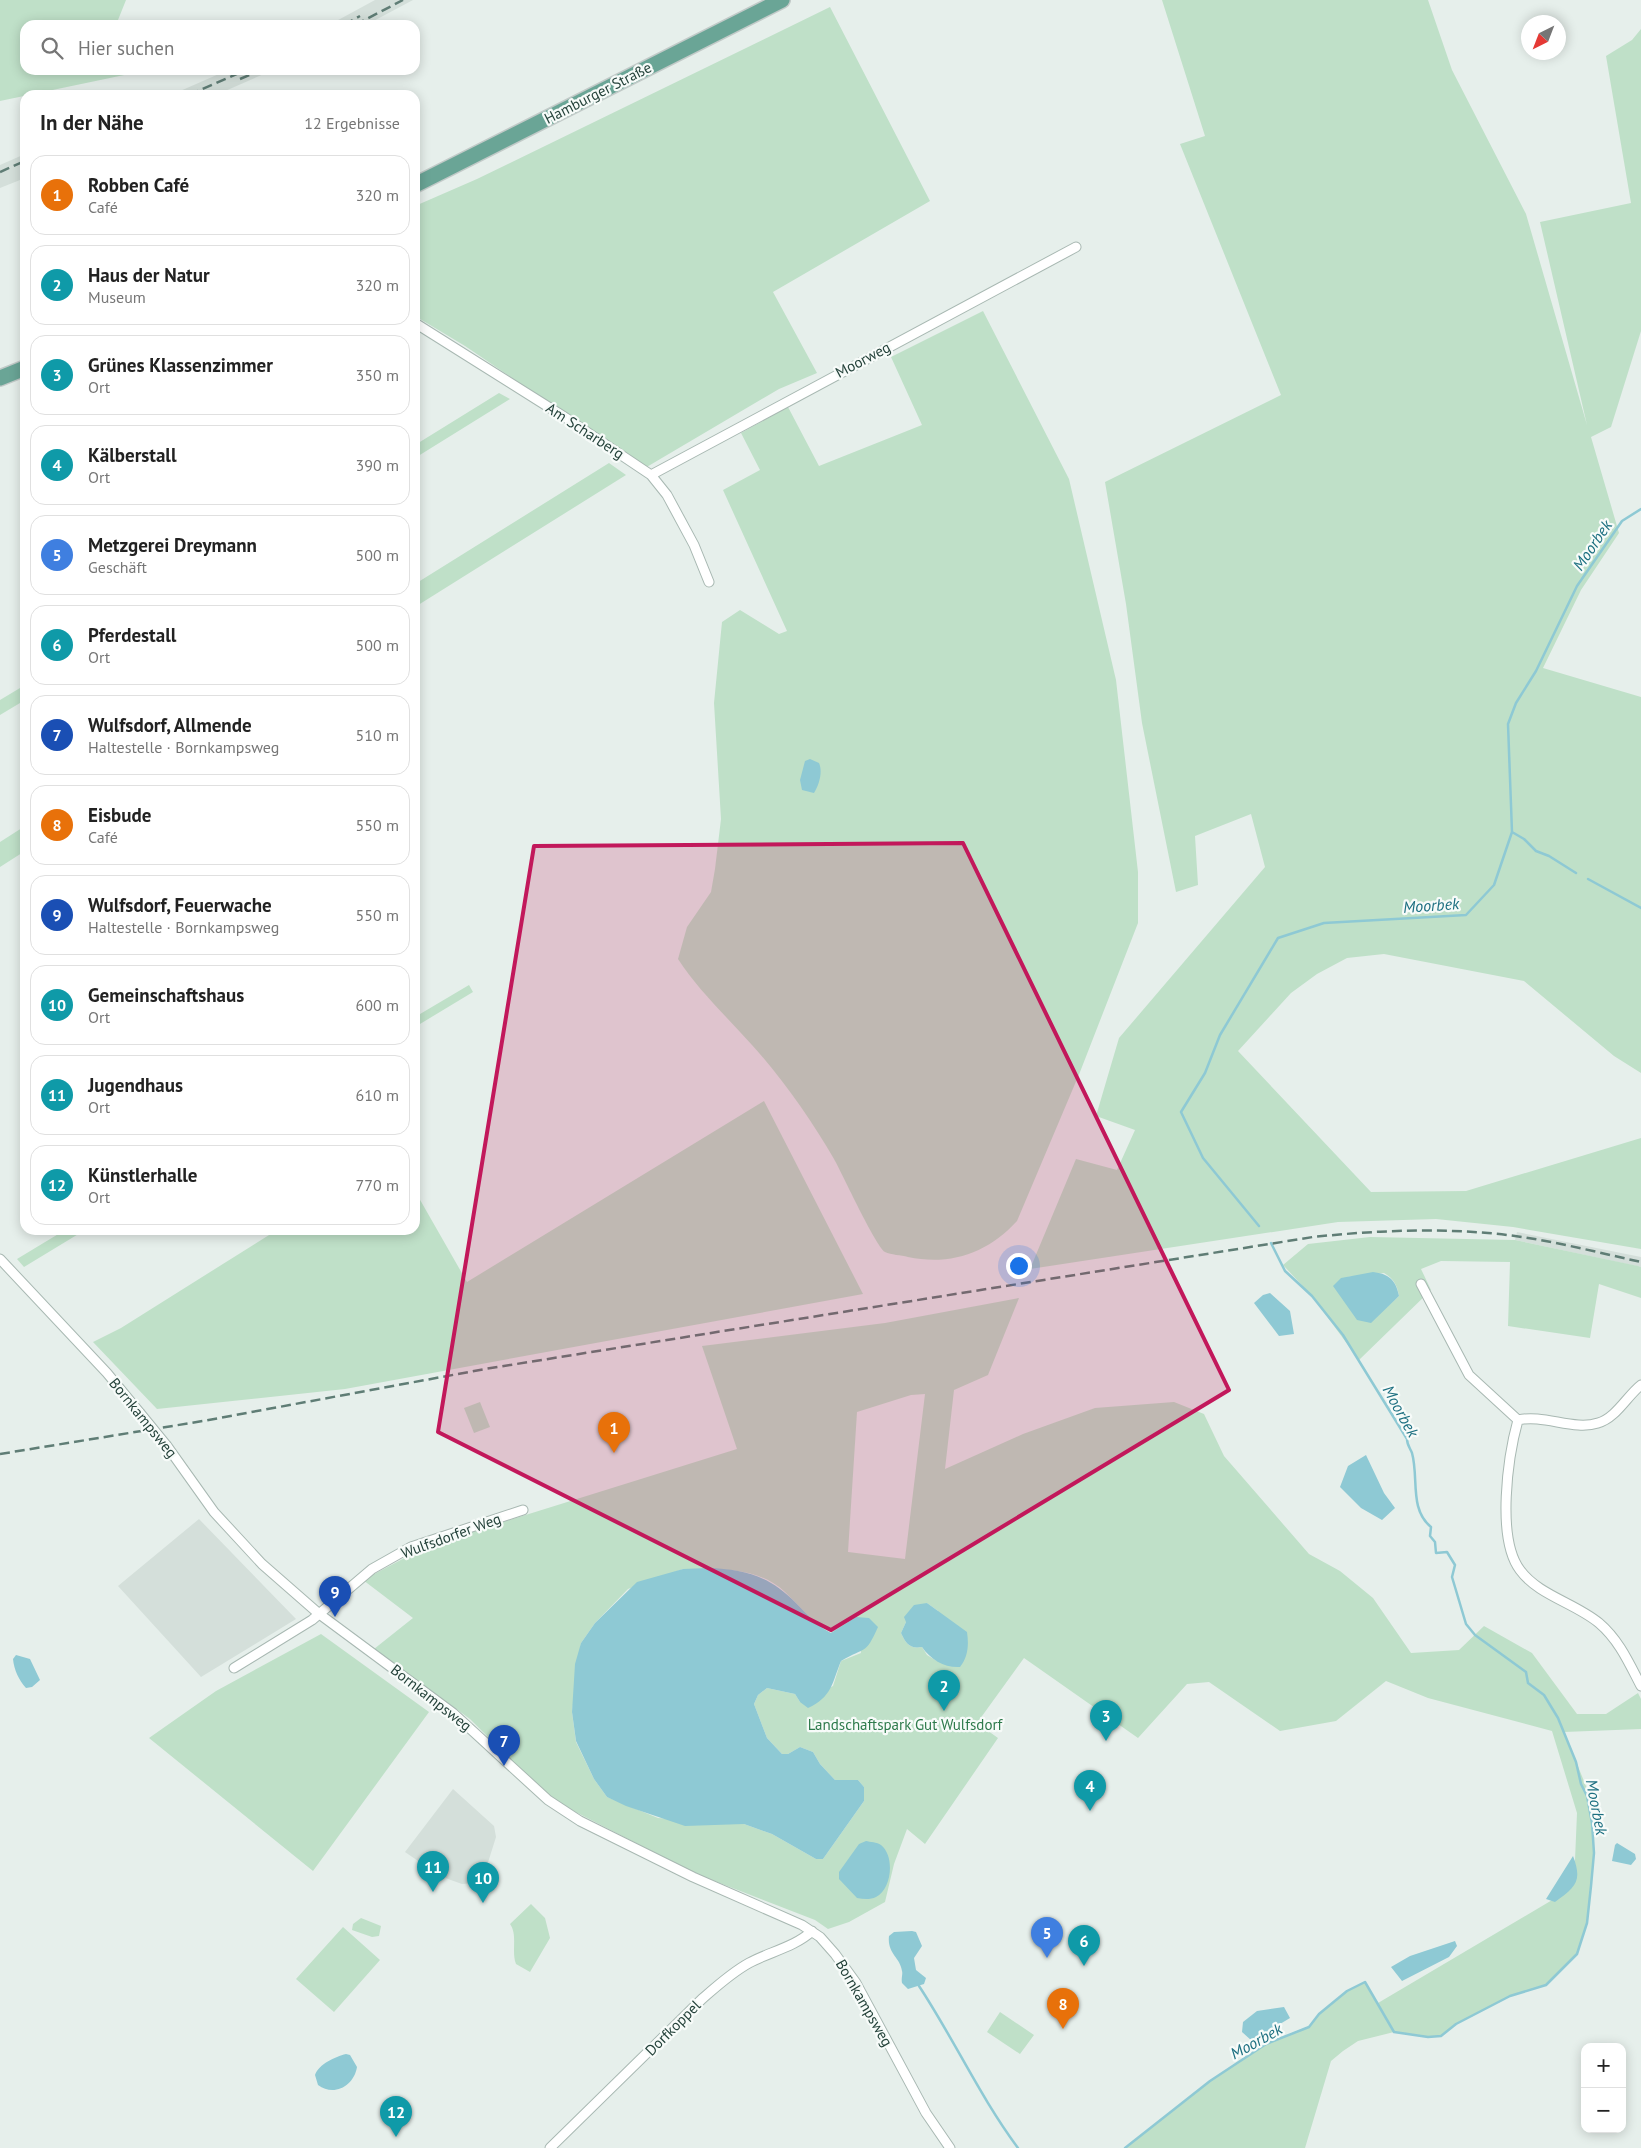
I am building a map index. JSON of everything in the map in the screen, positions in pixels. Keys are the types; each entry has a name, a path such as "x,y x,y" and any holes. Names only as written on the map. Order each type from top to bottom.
{"main road":[{"name":"Hamburger Straße","path":"420,182 782,0"},
{"path":"0,378 20,370"}],"street":[{"name":"Moorweg","path":"651,475 1076,246"},
{"name":"Am Scharberg","path":"420,326 566,418 651,475 667,495 694,545 709,582"},
{"name":"Bornkampsweg","path":"0,1259 108,1373 167,1446 214,1512 262,1564 318,1612 453,1713 486,1741 535,1789 563,1810 693,1877 784,1916 812,1931 835,1954 848,1972 926,2113 950,2148"},
{"path":"1420,1284 1469,1375 1518,1420"},
{"path":"1518,1420 1530,1417 1583,1425 1598,1423 1609,1417 1641,1385"},
{"path":"1518,1420 1509,1456 1507,1518 1511,1554 1520,1570 1533,1582 1599,1623 1625,1654 1641,1686"},
{"name":"Wulfsdorfer Weg","path":"234,1668 312,1620 318,1612 372,1569 411,1547 523,1510"},
{"name":"Dorfkoppel","path":"550,2148 724,1979 748,1964 803,1940 812,1931"}],"highlighted area":[{"path":"963,843 1229,1390 831,1630 438,1432 534,846"}],"shaded area":[{"path":"375,0 413,0 375,20 338,20"},
{"path":"217,75 262,75 227,90 182,90"},
{"path":"20,156 20,180 0,188 0,165"},
{"path":"1517,1232 1641,1257 1641,1267 1515,1240"},
{"path":"199,1519 296,1619 201,1677 118,1586"},
{"path":"453,1789 494,1826 496,1837 485,1872 478,1883 462,1884 448,1879 437,1874 405,1852"}],"green space":[{"path":"0,0 126,0 118,20 20,20 20,75 124,75 53,90 20,90 20,97 0,101"},
{"path":"1162,0 1428,0 1452,70 1526,214 1587,425 1540,222 1631,203 1606,56 1632,40 1641,29 1641,331 1611,427 1591,437 1619,533 1581,590 1543,668 1641,697 1641,1073 1614,1056 1524,981 1384,954 1347,958 1317,974 1291,993 1238,1051 1371,1192 1466,1191 1641,1138 1641,1249 1513,1227 1436,1219 1338,1222 1030,1269 1076,1159 1117,1170 1135,1130 1096,1116 1119,1038 1265,867 1251,814 1195,836 1198,885 1176,892 1142,723 1126,604 1105,482 1281,395 1180,144 1205,136"},
{"path":"830,7 930,201 773,292 817,373 779,389 645,468 465,346 420,319 420,204 477,179"},
{"path":"983,311 1069,479 1116,680 1138,872 1138,923 1080,1072 1017,1221 1006,1232 981,1249 953,1258 939,1260 887,1253 880,1247 834,1159 796,1100 763,1058 704,993 678,959 687,927 711,892 715,869 721,819 714,703 722,622 740,610 779,634 787,631 723,490 760,470 741,433 788,407 819,466 922,425 891,357"},
{"path":"499,393 510,399 420,455 420,442"},
{"path":"609,463 626,475 420,604 420,581"},
{"path":"20,688 20,703 0,715 0,700"},
{"path":"20,829 20,854 0,867 0,842"},
{"path":"469,985 473,992 420,1024 420,1014"},
{"path":"764,1101 863,1294 345,1389 157,1409 93,1342 121,1328 269,1235 420,1235 420,1200 467,1282"},
{"path":"57,1235 77,1235 24,1267 17,1259"},
{"path":"1370,1237 1515,1240 1641,1267 1641,1298 1599,1284 1590,1338 1508,1326 1510,1262 1441,1261 1421,1269 1431,1290 1359,1360 1312,1296 1283,1265 1308,1244","holes":["1384,1273 1395,1283 1399,1296 1387,1307 1347,1277"]},
{"name":"Landschaftspark Gut Wulfsdorf","path":"1019,1298 988,1375 954,1390 945,1469 1023,1434 1095,1408 1174,1402 1204,1414 1224,1456 1309,1554 1340,1571 1373,1598 1411,1653 1459,1650 1484,1626 1532,1653 1577,1714 1606,1714 1638,1693 1641,1699 1641,1729 1564,1732 1588,1791 1594,1853 1587,1923 1577,1954 1546,1985 1510,1996 1456,2024 1441,2036 1428,2037 1394,2032 1358,2041 1343,2051 1331,2061 1305,2148 1125,2148 1210,2081 1266,2044 1309,2027 1319,2014 1347,1991 1365,1982 1378,2003 1564,1893 1575,1860 1577,1813 1552,1731 1428,1698 1386,1681 1336,1721 1280,1731 1209,1682 1187,1684 1138,1738 1024,1658 977,1723 998,1738 925,1844 907,1829 894,1864 885,1902 849,1922 828,1929 815,1920 694,1873 566,1807 537,1786 470,1719 374,1649 413,1618 363,1580 429,1545 737,1449 702,1346 885,1323","holes":["925,1394 905,1559 848,1552 857,1412 911,1395","683,1569 723,1569 750,1573 774,1584 785,1592 813,1620 832,1633 856,1617 861,1653 841,1661 833,1686 800,1702 795,1694 767,1688 758,1695 754,1704 767,1738 782,1754 788,1754 800,1747 813,1752 820,1764 835,1780 858,1780 864,1787 864,1801 823,1859 816,1859 772,1834 744,1824 658,1818 607,1797 594,1779 576,1742 572,1712 581,1643 595,1623 628,1589","927,1603 938,1611 937,1661 927,1655 922,1647 914,1647 907,1643 901,1633 906,1622"]},
{"path":"480,1402 490,1427 474,1433 464,1408"},
{"path":"321,1634 429,1712 313,1871 149,1738 216,1691"},
{"path":"531,1904 545,1918 550,1938 530,1972 516,1964 514,1933 510,1924"},
{"path":"361,1918 381,1926 379,1936 372,1937 352,1930 353,1924"},
{"path":"343,1927 380,1960 334,2012 296,1979"},
{"path":"1000,2012 1034,2035 1020,2054 987,2032"}],"water":[{"path":"810,759 819,763 821,770 819,782 814,793 802,790 800,780 805,761"},
{"path":"1373,1272 1383,1274 1391,1279 1396,1286 1399,1296 1371,1323 1357,1320 1333,1286 1341,1278"},
{"path":"1270,1293 1290,1311 1294,1334 1279,1336 1254,1303 1263,1295"},
{"path":"1366,1455 1384,1493 1395,1508 1382,1520 1361,1508 1340,1487 1348,1466"},
{"path":"708,1568 745,1572 766,1580 786,1594 816,1623 831,1633 856,1617 869,1618 878,1627 867,1647 841,1661 830,1689 816,1704 808,1708 800,1702 795,1694 767,1688 758,1695 754,1704 767,1738 782,1754 788,1754 800,1747 813,1752 820,1764 835,1780 858,1780 864,1787 864,1801 823,1859 816,1859 772,1834 744,1824 685,1826 626,1806 607,1797 594,1779 576,1741 572,1712 575,1664 581,1643 595,1623 637,1582 683,1569"},
{"path":"927,1603 967,1632 967,1651 960,1667 949,1666 939,1662 922,1647 909,1645 903,1637 901,1633 906,1622 904,1617 914,1605"},
{"path":"16,1655 30,1659 40,1680 32,1687 26,1688 17,1675 13,1659"},
{"path":"866,1841 881,1845 890,1864 886,1887 876,1897 871,1899 857,1898 839,1879 839,1872 859,1844"},
{"path":"1617,1843 1635,1854 1636,1859 1631,1865 1612,1861"},
{"path":"1573,1856 1577,1878 1572,1888 1555,1902 1546,1899"},
{"path":"894,1932 916,1932 922,1946 914,1958 916,1970 926,1978 924,1984 908,1989 902,1983 901,1966 890,1947 889,1936"},
{"path":"1455,1941 1457,1946 1449,1957 1402,1981 1391,1967 1410,1956"},
{"path":"1284,2007 1290,2018 1252,2041 1242,2032 1243,2022 1257,2011"},
{"path":"346,2054 350,2055 357,2067 352,2080 337,2090 330,2090 318,2085 315,2075 320,2067 332,2059"}],"waterway":[{"name":"Moorbek","path":"1259,1226 1203,1158 1181,1112 1205,1073 1220,1035 1278,938 1324,923 1466,915 1494,885 1512,832 1508,724 1516,703 1536,671 1577,586 1622,521 1641,509"},
{"path":"1512,832 1524,839 1536,851 1549,856 1576,873"},
{"path":"1588,879 1641,908"},
{"name":"Moorbek","path":"1125,2148 1210,2081 1266,2044 1309,2027 1319,2014 1347,1991 1365,1982 1394,2032 1428,2037 1441,2036 1456,2024 1510,1996 1546,1985 1577,1954 1587,1923 1594,1853 1592,1823 1587,1796 1581,1784 1576,1762 1558,1718 1544,1695 1528,1683 1526,1672 1475,1635 1466,1624 1452,1577 1455,1565 1447,1552 1436,1553 1435,1542 1430,1536 1431,1527 1424,1520 1417,1502 1414,1463 1407,1439 1343,1335 1312,1296 1285,1271 1271,1243"},
{"path":"919,1986 991,2109 1018,2148"}],"railway":[{"path":"365,20 403,0"},
{"path":"353,20 360,16"},
{"path":"200,90 235,75"},
{"path":"240,79 249,75"},
{"path":"0,172 20,163"},
{"path":"0,1454 203,1421 485,1369 1313,1237 1400,1231 1488,1233 1546,1241 1641,1262"}],"place":[{"name":"Robben Café","path":"614,1453"},
{"name":"Wulfsdorf, Feuerwache","path":"335,1617"},
{"name":"Haus der Natur","path":"944,1711"},
{"name":"Grünes Klassenzimmer","path":"1106,1741"},
{"name":"Wulfsdorf, Allmende","path":"504,1766"},
{"name":"Kälberstall","path":"1090,1811"},
{"name":"Jugendhaus","path":"433,1892"},
{"name":"Gemeinschaftshaus","path":"483,1903"},
{"name":"Metzgerei Dreymann","path":"1047,1958"},
{"name":"Pferdestall","path":"1084,1966"},
{"name":"Eisbude","path":"1063,2029"},
{"name":"Künstlerhalle","path":"396,2137"}]}
